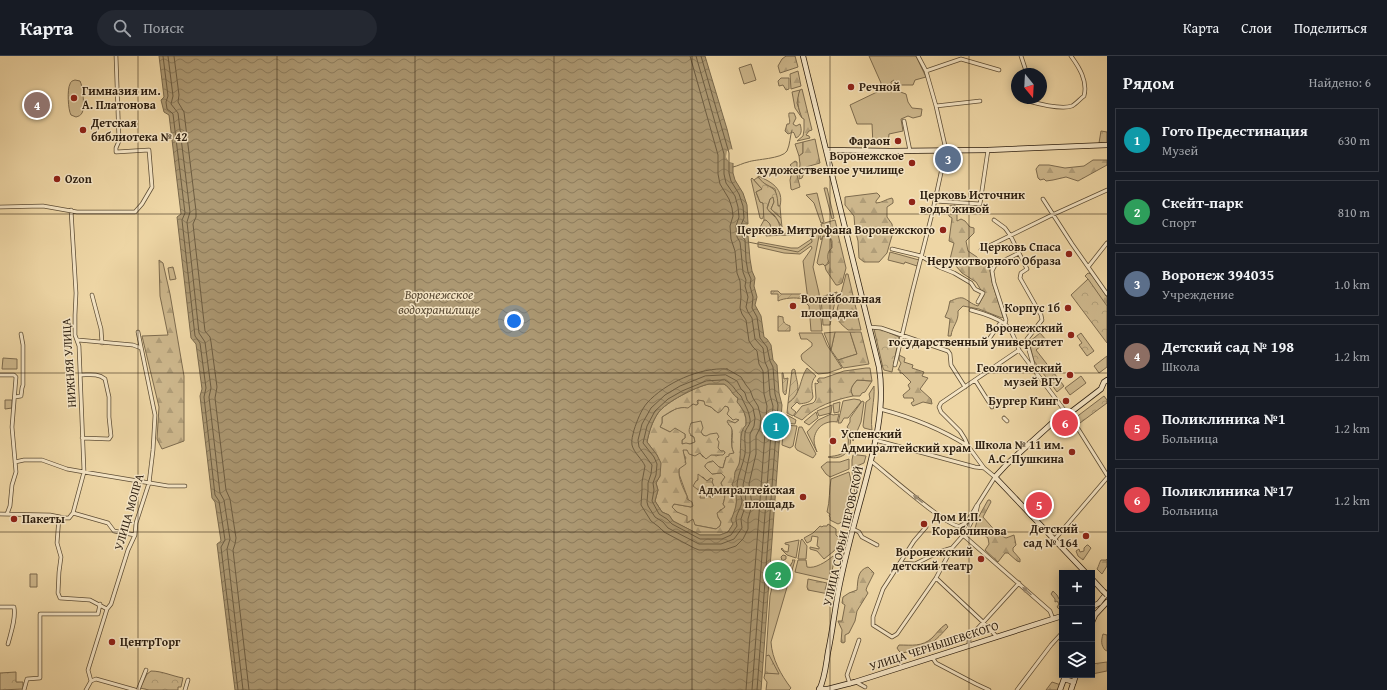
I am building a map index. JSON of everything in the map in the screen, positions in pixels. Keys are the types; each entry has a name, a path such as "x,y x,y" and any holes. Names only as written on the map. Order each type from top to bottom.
{"street":[{"path":"0,207 43,206 77,212 135,212 142,204 152,187 149,150 116,152 119,141 116,56"},
{"name":"УЛИЦА СОФЬИ ПЕРОВСКОЙ","path":"803,56 869,327 880,377 881,389 880,409 871,462 840,585 827,660 819,689"},
{"path":"895,365 935,202 946,150 926,71 918,56"},
{"path":"1021,56 1025,68"},
{"path":"1038,104 1066,107 1072,105 1084,96 1085,90 1083,78 1079,68 1071,56"},
{"path":"926,71 961,59 999,70"},
{"path":"936,106 980,101"},
{"path":"904,121 910,151"},
{"path":"826,150 988,150 1107,145"},
{"path":"935,202 980,204 988,150"},
{"path":"981,250 1107,190"},
{"path":"1043,199 1052,215 1107,294"},
{"name":"НИЖНЯЯ УЛИЦА","path":"71,210 76,293 75,335 78,340 81,375 84,472 73,513"},
{"path":"994,220 1005,228 1010,235 1027,269 1021,273 1020,278 1041,315 1042,320 1026,343 1035,372"},
{"path":"1088,267 1107,243"},
{"path":"892,249 921,256 971,283 975,289 983,293 978,302"},
{"path":"1005,324 1006,320 994,284 992,271 996,265 1019,253"},
{"path":"92,295 101,329 102,343"},
{"path":"971,310 984,314 1005,324 1015,340 1019,350 1077,427 1107,474"},
{"path":"989,339 1001,322"},
{"path":"869,327 881,328 948,351 950,354 951,365 964,387"},
{"name":"УЛИЦА МОПРА","path":"91,681 88,670 107,609 111,604 128,550 135,535 136,523 149,483 155,415 138,332"},
{"path":"15,397 21,396 24,375 21,334"},
{"path":"78,340 133,345 141,348"},
{"path":"1019,350 941,403 939,407 941,412 960,432 984,468 995,476 1083,570"},
{"path":"81,375 95,374 106,379 109,397 111,436 109,439 105,440 82,438"},
{"path":"0,375 14,375 16,377 12,427 16,472 12,485 10,506 7,514"},
{"path":"975,380 992,406"},
{"path":"871,462 928,507 955,526 962,526 967,522 995,476 1006,464 1060,416 1067,415 1104,389 1104,382 1107,380"},
{"path":"880,409 913,418 955,438 968,446"},
{"path":"1004,418 1007,421"},
{"path":"875,440 974,467 984,468"},
{"path":"15,462 24,460 42,460 67,469 168,486 185,486"},
{"path":"1054,540 1107,478"},
{"path":"926,527 914,541 895,569 881,595 873,617 872,622 876,627 892,636 897,634 936,578 952,548 966,532 976,513 978,504"},
{"path":"0,514 50,515 69,518 73,513 108,523 114,531 135,535"},
{"path":"59,517 57,543 61,557 58,593 60,598 90,600 107,609"},
{"path":"853,529 877,546"},
{"path":"963,535 1050,611 1053,619"},
{"path":"900,563 915,564 939,552 952,548"},
{"path":"936,578 997,637"},
{"path":"1095,582 1106,593 1099,603 1095,606"},
{"path":"969,646 969,638 1018,583"},
{"path":"1095,616 1107,602"},
{"path":"24,690 27,679 40,678 40,614 98,614 100,604"},
{"path":"0,607 14,607 14,619 8,644"},
{"name":"УЛИЦА ЧЕРНЫШЕВСКОГО","path":"819,689 828,690 850,684 1059,617"},
{"path":"1017,690 1059,636"},
{"path":"850,684 847,675 859,640"},
{"path":"932,657 936,663 989,690"},
{"path":"86,690 91,681 96,679 137,690 146,670"},
{"path":"1072,690 1075,678"},
{"path":"1060,690 1064,679 1074,682"},
{"path":"185,690 188,680"},
{"path":"855,682 865,687"}],"green space":[{"path":"786,56 795,56 798,67 780,73 778,66 782,59"},
{"path":"869,56 916,56 926,77 915,80 913,85 897,85 894,80 891,82 892,89 906,94 908,102 912,108 922,109 921,116 913,118 908,116 901,119 903,131 889,134 888,144 873,145 872,124 857,124 850,105 877,92 881,83"},
{"path":"751,64 756,80 744,84 739,68"},
{"path":"798,71 801,86 791,89 790,74"},
{"path":"781,78 789,78 789,89 786,90 783,85 779,86 778,81"},
{"path":"75,80 80,81 83,92 83,111 76,117 71,115 68,100 69,87 71,82"},
{"path":"802,89 812,130 806,135 810,138 797,141 803,136 804,130 804,119 802,118 798,101 800,90"},
{"path":"800,90 797,103 802,118 795,108 792,92"},
{"path":"789,113 794,113 796,118 793,124 796,126 800,124 801,126 800,134 796,138 793,132 788,134 785,131 787,124 790,123"},
{"path":"1101,131 1107,132 1107,143 1099,143"},
{"path":"815,139 820,163 806,167 802,178 799,179 799,156 803,153 803,142"},
{"path":"803,142 803,153 799,156 795,144"},
{"path":"1093,160 1107,160 1107,165 1078,181 1066,177 1046,181 1038,178 1036,169 1039,165 1065,168 1084,166"},
{"path":"795,161 797,162 797,175 800,187 792,190 790,180 794,169 790,165"},
{"path":"758,176 776,187 780,195 780,206 778,206 775,189 761,182"},
{"path":"758,177 776,193 778,206 780,206 781,218 771,209 774,202 773,197 770,199 767,208 778,221 780,232 772,232 770,224 764,220 763,203 760,202 756,192 762,189 754,180"},
{"path":"752,178 762,189 756,192 760,202 763,203 764,213 762,219 760,218"},
{"path":"824,188 827,188 834,218 832,219"},
{"path":"817,193 824,222 821,223 814,203 806,195"},
{"path":"877,193 880,196 876,203 892,198 893,200 893,203 887,207 887,217 892,224 893,232 887,253 879,262 864,262 859,258 854,216 845,205 845,197"},
{"path":"773,196 774,202 771,209 781,218 782,227 775,216 767,209 770,199"},
{"path":"955,205 957,209 957,221 961,219 970,227 974,228 974,233 966,241 968,251 980,261 986,262 989,266 992,282 1003,317 1002,318 979,309 963,306 958,311 951,336 948,336 950,319 945,317 950,301 963,298 978,306 984,295 976,282 962,273 950,259 954,243 949,241 952,218 949,216 948,211 949,206"},
{"path":"764,220 770,224 772,232 763,233 758,231"},
{"path":"835,220 837,228 822,229 821,224"},
{"path":"837,230 846,268 842,283 836,285 825,266 829,263 828,255 832,248 832,241 830,237 823,236 821,240 820,238 821,231"},
{"path":"813,231 820,231 813,267 819,293 822,331 811,331 809,306 806,303 808,300 803,261 812,248 811,246 800,254 784,253 758,247 758,242 798,248 811,239 809,233"},
{"path":"813,231 798,235 766,236 766,235"},
{"path":"823,236 830,237 831,244 829,260 825,266 817,263"},
{"path":"890,252 919,260 917,266 905,262 904,264 888,260"},
{"path":"159,260 163,263 170,294 184,376 184,441 162,449 157,439 159,407 142,336 168,335 160,296"},
{"path":"173,267 176,279 170,280 168,268"},
{"path":"1088,273 1091,274 1107,297 1107,319 1083,285 1088,279 1085,276"},
{"path":"846,274 848,274 861,330 848,330 839,322 837,316 837,310"},
{"path":"1088,279 1107,306 1107,343 1071,295"},
{"path":"771,291 778,291 781,294 801,294 802,299 790,298 778,301 778,294 771,294"},
{"path":"837,292 830,325 823,325 821,297"},
{"path":"778,316 783,317 783,321 790,326 790,331 778,331"},
{"path":"874,329 883,330 899,337 892,372 884,370 883,368"},
{"path":"835,332 850,332 857,354 838,360 831,350"},
{"path":"835,332 831,350 824,333"},
{"path":"850,332 861,332 869,364 843,368 838,360 857,354"},
{"path":"799,333 822,333 827,345 842,368 828,373 818,374 802,360 802,354 812,346 812,343 807,339 801,339"},
{"path":"1040,333 1047,341 1036,350 1064,386 1057,392 1034,361 1029,342"},
{"path":"1081,333 1094,351 1087,356 1079,345 1082,343 1077,336"},
{"path":"899,355 905,358 904,362 913,365 912,368 924,372 922,376 928,378 920,389 931,399 932,404 923,402 913,406 911,403 914,401 913,398 904,398 903,395 910,389 908,385 911,382 902,373 900,373 900,370 898,370 901,363 899,360"},
{"path":"1107,356 1107,367 1099,373 1094,366"},
{"path":"3,358 17,359 17,369 2,369"},
{"path":"807,368 816,376 812,383 813,397 808,402 799,404 797,402 791,408 796,412 793,416 787,413 788,403 796,395"},
{"path":"870,368 872,381 857,380 851,391 853,396 839,399 819,407 802,420 794,416 802,406 815,401 815,383 817,384 819,382 817,381 819,378 824,378 844,371"},
{"path":"794,369 798,388 796,395 788,403 792,370"},
{"path":"782,373 784,379 788,378 785,395 783,392"},
{"path":"1081,376 1086,383 1070,395 1065,388"},
{"path":"857,380 872,381 865,392 860,396 853,396 851,391"},
{"path":"709,384 724,384 738,398 738,402 746,419 746,425 741,433 739,466 736,471 735,481 732,484 736,494 736,506 732,520 733,524 728,532 720,535 700,535 673,521 669,515 662,512 655,501 658,490 656,483 660,476 657,455 647,442 656,416 667,404 703,386","holes":["698,400 704,401 705,405 711,407 718,413 725,406 728,407 729,410 727,414 733,420 739,420 735,423 728,420 727,422 731,426 732,430 732,446 734,453 729,454 729,456 726,457 723,468 719,467 713,461 705,466 712,474 721,473 725,477 721,483 725,494 723,504 725,507 717,513 721,522 720,526 716,529 695,525 693,519 687,523 687,516 677,512 672,507 674,504 691,507 693,506 692,502 687,499 679,476 679,469 686,464 683,450 687,450 689,454 695,456 700,453 706,459 711,455 723,455 725,453 724,451 721,451 718,448 719,442 717,439 719,437 717,433 706,436 703,435 701,432 703,428 701,421 691,423 689,433 694,437 695,442 690,444 682,444 685,434 675,428 670,432 660,427 662,417 668,413 678,408 688,408 693,404 696,405 698,404"]},
{"path":"874,386 872,430 864,428 863,426 866,402 870,399 869,394"},
{"path":"1104,396 1107,403 1080,423 1075,418"},
{"path":"854,399 860,400 861,402 848,418 844,418 841,423 838,423 843,401"},
{"path":"5,400 12,400 12,408 5,409"},
{"path":"698,400 704,401 715,411 725,406 728,407 739,420 735,423 732,422 728,424 732,427 732,444 734,453 725,460 723,468 719,467 713,461 705,466 712,474 721,473 725,477 721,483 725,494 723,504 726,508 720,510 718,517 721,522 720,526 716,529 695,525 690,521 687,523 672,507 674,504 691,507 679,474 679,469 686,458 683,453 683,449 700,453 703,457 711,455 716,456 725,453 724,451 721,451 701,432 690,435 694,437 695,442 690,444 682,444 685,434 672,431 670,432 660,427 662,417 677,408 686,407 693,403 696,405 698,404","holes":["703,477 707,481 711,478 713,485 711,491 714,496 711,498 707,495 700,495 701,492 696,481 698,478"]},
{"path":"862,401 864,402 861,422 853,441 852,433 847,427 850,422 850,418"},
{"path":"840,402 839,412 834,413 833,404"},
{"path":"832,405 831,413 819,416 817,411"},
{"path":"816,412 818,418 809,425 804,422"},
{"path":"831,414 839,414 837,422 825,423 816,431 814,440 817,452 807,432 818,420"},
{"path":"787,415 796,420 795,424 784,423 784,416"},
{"path":"784,425 797,426 793,446 790,448 782,445"},
{"path":"799,427 802,427 816,454 813,458 797,450 795,447"},
{"path":"846,429 851,441 848,450 842,456 833,458 828,457 839,455 844,452 848,446 848,437 845,431"},
{"path":"853,455 866,456 864,463 852,468"},
{"path":"849,459 849,469 830,477 821,467 827,462 840,462"},
{"path":"863,467 855,495 852,471"},
{"path":"849,472 851,497 849,510 846,522 838,524 830,520 830,514 827,512 831,479"},
{"path":"698,474 707,481 711,478 713,479 712,482 714,486 712,487 711,491 714,496 713,498 707,495 705,498 700,498 701,492 693,486 698,480"},
{"path":"988,500 991,502 983,517 998,534 1006,538 1014,535 1016,545 1013,548 1013,551 1020,559 1020,562 1008,553 1005,553 998,562 985,550 989,544 988,538 975,528 978,518"},
{"path":"828,524 836,529 836,535 841,540 834,551 824,559 817,551 810,549 810,547 819,549 817,546 818,537 812,536 811,541 807,543 804,538 813,533 820,526 827,526"},
{"path":"802,539 807,546 806,559 798,559 801,540"},
{"path":"799,540 796,558 787,555 781,549 782,548 784,551 788,552 789,545 785,543"},
{"path":"1087,545 1091,548 1083,560 1078,556 1076,551 1079,549 1080,552 1084,551 1084,548"},
{"path":"783,555 786,556 786,559 782,561 784,563 783,567 780,568 778,567 777,563 782,560 781,557"},
{"path":"833,556 835,557 830,580 795,572 798,560 806,560 807,567 813,567 824,563"},
{"path":"1107,559 1107,566 1102,574 1097,569 1101,560"},
{"path":"792,560 795,560 771,642 773,655 784,678 791,688 789,690 766,690 767,682 764,678 765,673 778,673 768,656 766,656 770,596 773,583 779,590 782,588 784,581 780,576 784,575 793,561"},
{"path":"868,567 874,573 866,590 868,593 857,611 855,621 849,633 845,635 845,642 843,643 841,642 842,630 838,621 842,621 845,605 842,603 843,597 857,590 860,573 864,568"},
{"path":"30,574 37,574 37,587 30,587"},
{"path":"808,579 827,583 825,590 835,592 834,595 808,590"},
{"path":"1053,591 1057,595 1059,604 1057,601 1055,602 1055,599 1051,594"},
{"path":"946,624 948,627 937,639 927,646 901,653 897,648 899,645 917,645 924,643 932,638"},
{"path":"1103,634 1107,635 1107,651 1102,645"},
{"path":"769,655 779,674 765,673 766,656"},
{"path":"1107,662 1107,671 1095,673 1095,664"},
{"path":"151,671 183,678 181,687 178,687 178,690 149,690 140,688 147,674"},
{"path":"16,672 16,682 23,682 23,689 0,690 0,673"},
{"path":"1052,682 1061,685 1059,690 1046,690"}],"water":[{"name":"Воронежское водохранилище","path":"159,56 705,56 733,153 733,173 747,205 748,224 741,225 745,225 746,236 748,236 750,259 755,278 754,286 757,297 755,305 761,316 764,337 771,345 773,360 777,365 779,393 782,405 761,690 235,690 217,544 221,541 215,502 212,498 200,396 202,389 196,344 191,338 177,217 181,214 169,115 164,112 161,100 164,97","holes":["709,384 724,384 738,398 737,402 746,418 746,425 741,437 739,464 732,484 736,494 736,506 731,520 733,524 728,532 720,535 700,535 673,521 669,515 662,512 655,501 658,490 656,483 660,476 661,463 647,442 656,416 667,404 689,392"]}],"pier":[{"path":"731,149 734,150 735,153 735,163 729,162 726,157 727,151"}],"waterway":[{"path":"733,167 746,162 784,154 788,149 792,130"},
{"path":"748,242 798,252 812,242 811,233"}],"place":[{"name":"Речной","path":"851,87"},
{"name":"Гимназия им. А. Платонова","path":"74,98"},
{"name":"Детский сад № 198","path":"37,105"},
{"name":"Детская библиотека № 42","path":"83,130"},
{"name":"Фараон","path":"898,141"},
{"name":"Воронеж 394035","path":"948,159"},
{"name":"Воронежское художественное училище","path":"912,163"},
{"name":"Ozon","path":"57,179"},
{"name":"Церковь Источник воды живой","path":"912,202"},
{"name":"Церковь Митрофана Воронежского","path":"943,230"},
{"name":"Церковь Спаса Нерукотворного Образа","path":"1069,254"},
{"name":"Волейбольная площадка","path":"793,306"},
{"name":"Корпус 1б","path":"1068,308"},
{"name":"Воронежский государственный университет","path":"1071,335"},
{"name":"Геологический музей ВГУ","path":"1070,375"},
{"name":"Бургер Кинг","path":"1066,401"},
{"name":"Поликлиника №17","path":"1065,423"},
{"name":"Гото Предестинация","path":"776,426"},
{"name":"Успенский Адмиралтейский храм","path":"833,441"},
{"name":"Школа № 11 им. А.С. Пушкина","path":"1072,452"},
{"name":"Адмиралтейская площадь","path":"803,497"},
{"name":"Поликлиника №1","path":"1039,505"},
{"name":"Пакеты","path":"14,519"},
{"name":"Дом И.П. Кораблинова","path":"924,524"},
{"name":"Детский сад № 164","path":"1086,536"},
{"name":"Воронежский детский театр","path":"981,559"},
{"name":"Скейт-парк","path":"778,575"},
{"name":"ЦентрТорг","path":"112,642"}]}
